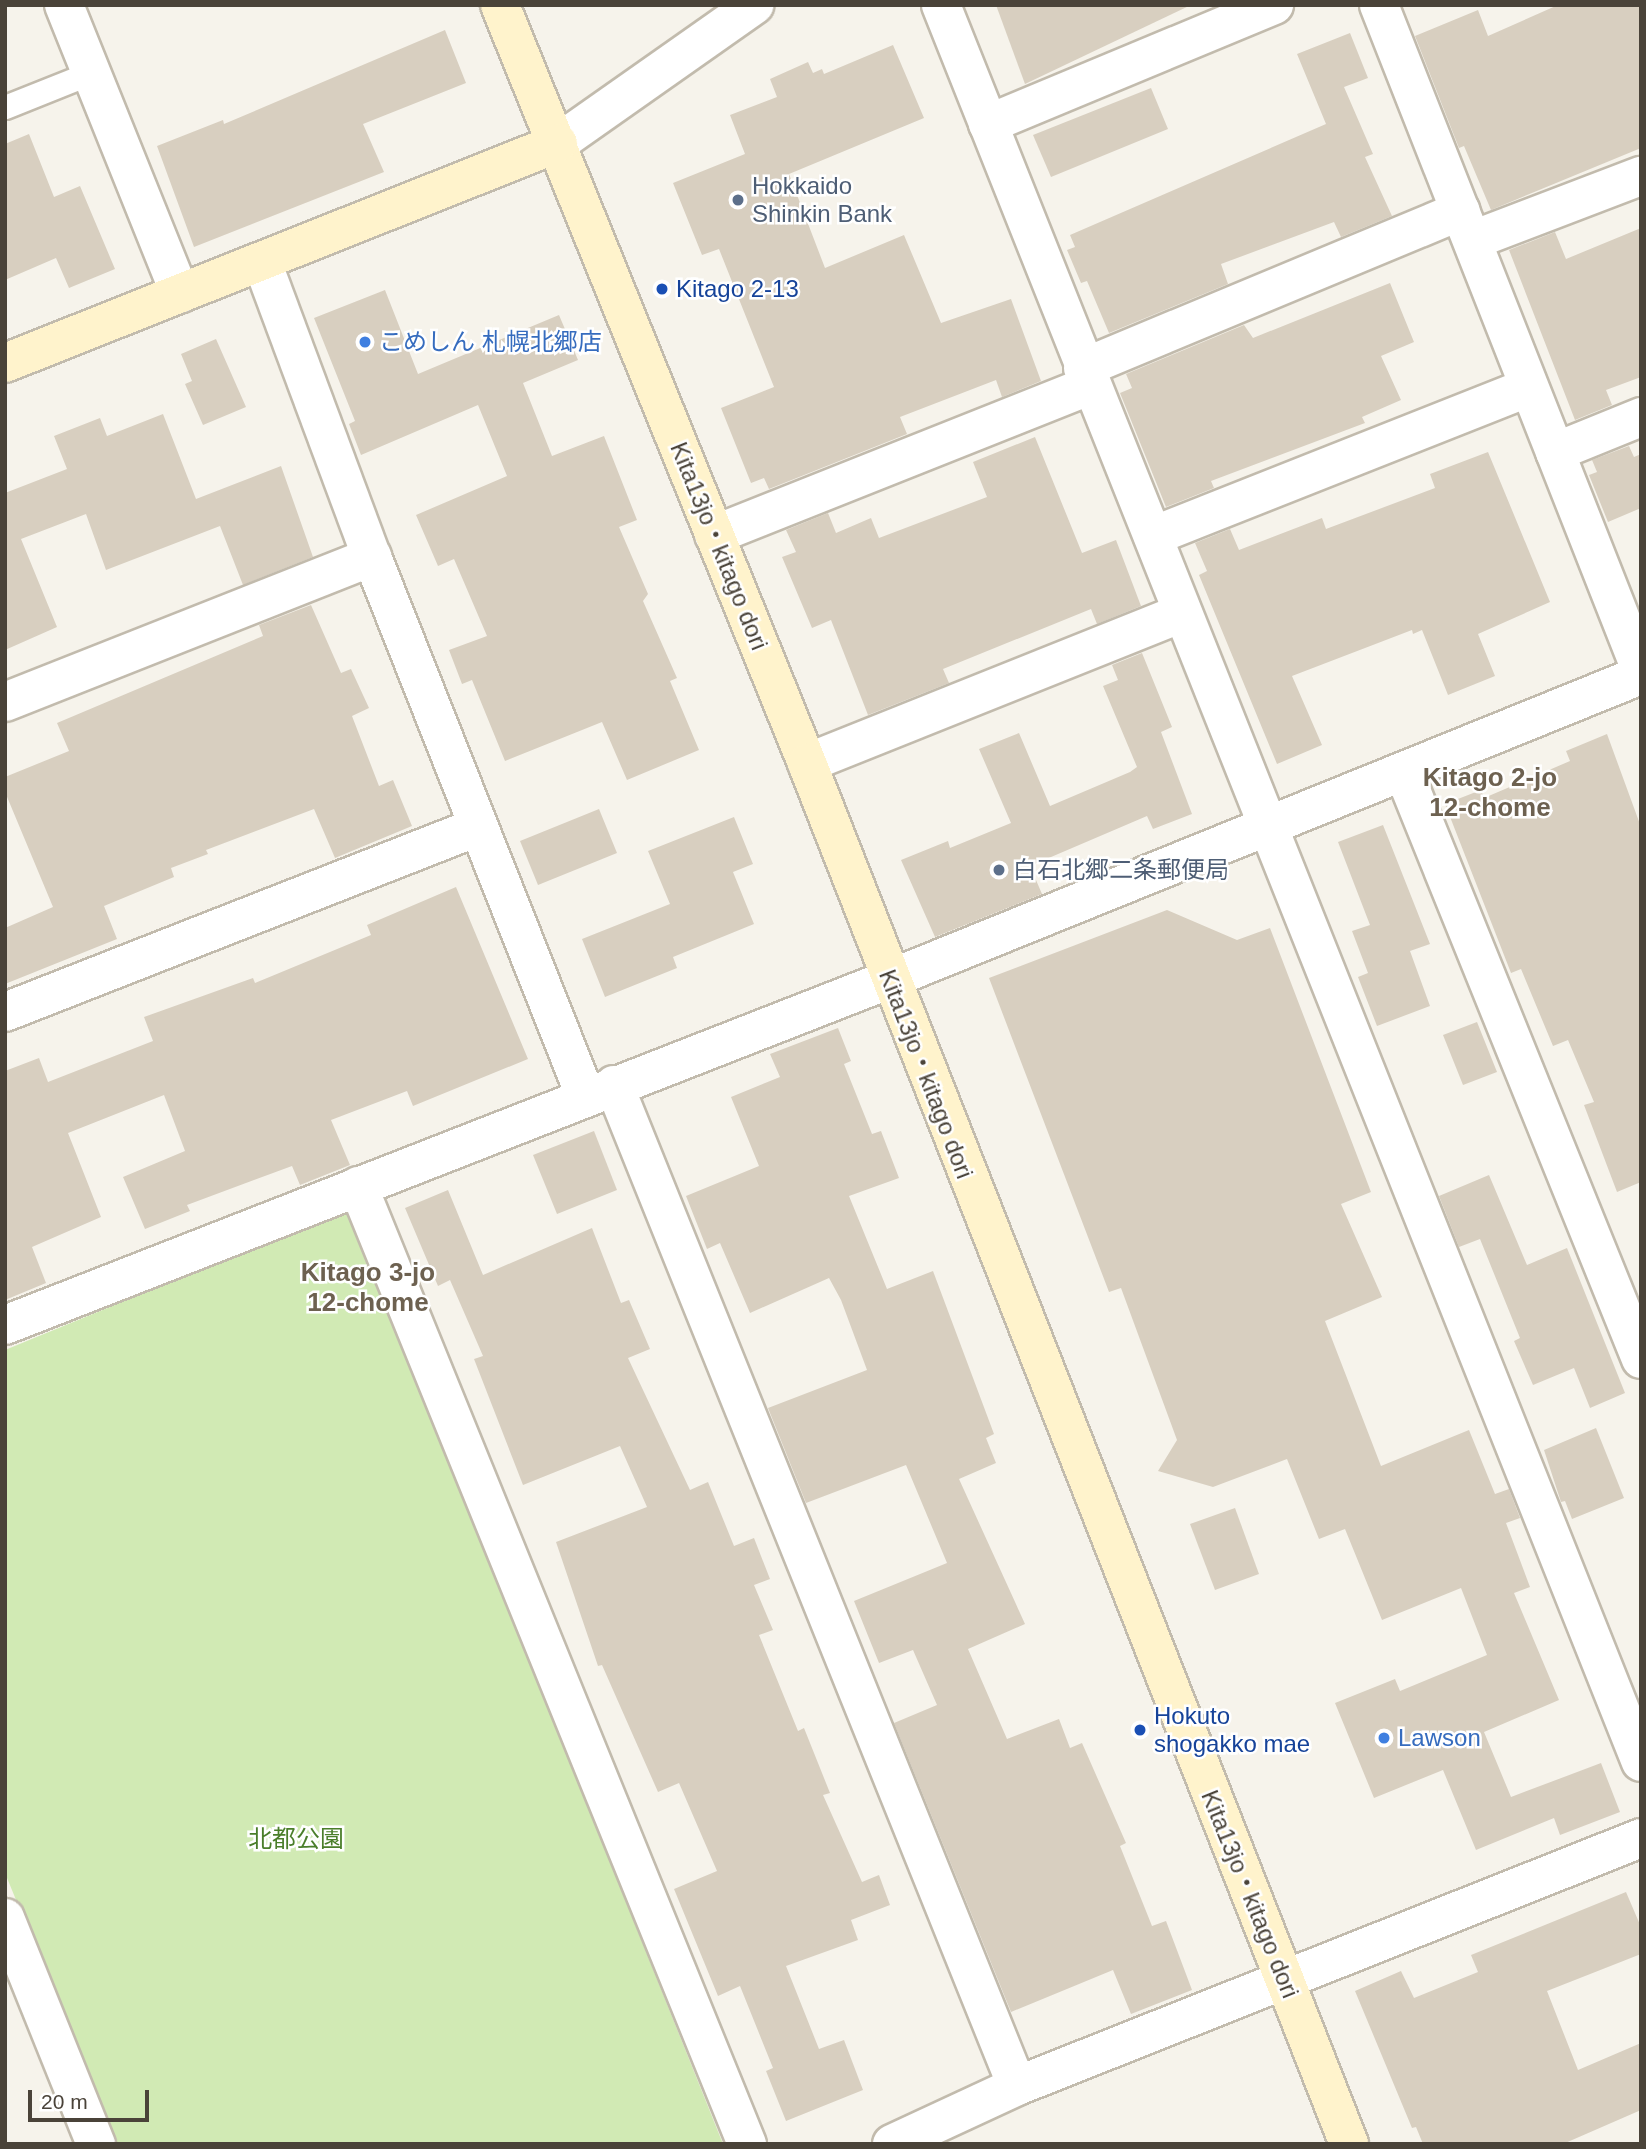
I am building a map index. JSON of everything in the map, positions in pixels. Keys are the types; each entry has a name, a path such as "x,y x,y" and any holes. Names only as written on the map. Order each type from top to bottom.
{"main road":[{"name":"Kita13jo・kitago dori","path":"500,5 807,763 1349,2144"},
{"path":"5,363 558,143"}],"street":[{"path":"64,5 180,294"},
{"path":"558,143 754,5"},
{"path":"941,5 1086,376 1269,824 1641,1762"},
{"path":"988,124 1274,5"},
{"path":"5,1325 600,1090 890,979 1269,824 1404,773 1641,673 1467,226 1390,9"},
{"path":"714,535 1086,376 1467,226 1641,176"},
{"path":"261,262 477,827 600,1090 1017,2086"},
{"path":"1153,536 1529,387"},
{"path":"1555,452 1641,417"},
{"path":"5,702 372,557"},
{"path":"807,763 1182,613"},
{"path":"1404,773 1641,1359"},
{"path":"5,1012 477,827"},
{"path":"358,1186 747,2144"},
{"path":"895,2143 1017,2086 1641,1838"},
{"path":"5,1918 20,1996 96,2144"}],"lane":[{"path":"5,107 90,73"}],"green space":[{"name":"北都公園","path":"349,1209 723,2144 116,2144 5,1873 5,1350"}],"building":[{"path":"996,5 1191,5 1025,84"},
{"path":"1558,5 1641,5 1641,148 1491,210 1464,146 1459,148 1415,36 1478,10 1488,36"},
{"path":"445,30 466,83 363,124 384,172 194,247 157,146 223,120 224,124"},
{"path":"1350,33 1368,78 1344,87 1373,154 1365,157 1392,216 1341,237 1334,222 1221,264 1228,284 1109,333 1087,281 1081,283 1067,250 1075,247 1070,235 1326,124 1297,54"},
{"path":"893,45 924,118 789,174 825,268 904,235 941,323 1011,299 1041,381 1002,397 996,380 900,417 907,434 769,489 764,478 751,483 721,408 774,387 719,249 702,255 673,183 745,154 730,115 777,97 770,79 808,62 813,73 822,69 824,74"},
{"path":"1151,88 1168,129 1051,177 1033,135"},
{"path":"29,134 54,197 80,186 115,269 69,288 56,258 5,280 5,144"},
{"path":"1641,228 1641,377 1606,390 1612,405 1575,420 1509,250 1555,232 1566,259"},
{"path":"1390,283 1414,342 1381,356 1401,400 1362,417 1365,423 1211,481 1214,488 1166,507 1120,393 1132,388 1126,374 1244,325 1253,338"},
{"path":"385,290 418,374 559,315 578,360 523,383 552,456 604,436 637,520 619,527 648,594 643,601 677,678 670,681 699,750 627,780 602,722 505,761 472,680 462,684 449,650 487,636 454,559 438,566 416,515 507,476 478,405 361,455 349,424 355,421 314,318"},
{"path":"216,339 246,407 203,425 185,384 192,381 181,354"},
{"path":"163,414 196,499 281,466 313,557 243,585 220,526 106,570 86,514 21,539 57,627 5,650 5,493 67,469 54,436 100,418 107,436"},
{"path":"1035,437 1082,553 1116,540 1141,606 1097,624 1091,609 943,669 949,683 868,715 831,620 812,628 782,557 796,552 786,530 828,513 836,533 871,518 879,538 987,497 973,462"},
{"path":"1629,446 1634,457 1641,454 1641,508 1608,522 1589,475 1597,472 1592,460"},
{"path":"1488,452 1550,602 1478,634 1495,676 1448,695 1422,630 1413,634 1412,630 1292,676 1322,745 1277,764 1199,575 1207,571 1195,543 1230,529 1239,550 1322,518 1326,529 1435,488 1430,474"},
{"path":"311,605 341,673 351,669 369,708 352,716 379,786 393,780 412,826 335,858 314,809 206,850 208,854 171,868 174,877 104,906 117,939 5,984 5,928 53,907 5,792 5,777 69,751 57,723 263,636 259,625"},
{"path":"1142,653 1172,727 1161,732 1192,814 1153,829 1147,816 1030,866 1042,894 935,937 901,860 948,841 950,848 1011,823 979,749 1019,733 1050,806 1130,772 1137,767 1103,686 1118,680 1112,665"},
{"path":"1607,734 1641,827 1641,1182 1617,1192 1584,1105 1594,1102 1568,1040 1553,1046 1521,969 1511,973 1445,804 1481,790 1484,798 1570,761 1566,751"},
{"path":"599,809 617,853 538,885 520,841"},
{"path":"734,817 753,864 733,872 754,924 673,957 677,968 605,997 582,939 670,904 648,851"},
{"path":"1383,825 1430,944 1410,951 1430,1006 1377,1026 1358,977 1368,973 1352,931 1370,925 1338,842"},
{"path":"456,887 528,1059 413,1106 407,1091 331,1120 350,1165 300,1185 292,1166 187,1205 190,1211 145,1229 123,1177 185,1151 164,1095 68,1133 101,1217 32,1247 46,1283 5,1300 5,1071 39,1058 48,1082 153,1041 144,1017 253,978 255,983 371,935 367,925"},
{"path":"1167,910 1237,940 1270,928 1371,1192 1341,1204 1382,1297 1325,1321 1381,1466 1469,1430 1495,1494 1509,1489 1520,1518 1506,1523 1530,1587 1514,1593 1559,1700 1484,1732 1511,1797 1601,1763 1620,1812 1560,1835 1554,1818 1476,1850 1443,1770 1374,1798 1335,1703 1395,1679 1400,1691 1487,1655 1461,1588 1382,1620 1345,1529 1319,1539 1287,1459 1213,1487 1158,1471 1177,1440 1121,1288 1109,1292 989,978"},
{"path":"1477,1022 1497,1072 1463,1085 1443,1035"},
{"path":"838,1028 851,1061 844,1064 872,1134 881,1131 899,1178 849,1196 887,1289 933,1271 994,1434 986,1438 996,1463 959,1479 1025,1624 968,1649 1007,1739 1059,1719 1070,1748 1082,1743 1126,1843 1120,1846 1152,1926 1166,1921 1192,1990 1131,2014 1113,1970 1011,2012 894,1723 937,1705 913,1650 879,1663 854,1601 947,1563 906,1465 806,1503 768,1408 867,1370 841,1300 829,1278 750,1313 720,1243 707,1249 686,1196 759,1166 731,1097 780,1077 770,1054"},
{"path":"594,1131 617,1190 557,1214 533,1155"},
{"path":"1489,1175 1527,1265 1567,1248 1625,1393 1590,1408 1574,1368 1533,1385 1514,1341 1520,1338 1480,1239 1459,1247 1439,1196"},
{"path":"448,1190 483,1275 592,1228 621,1303 629,1300 650,1349 628,1358 690,1490 708,1482 734,1546 754,1538 770,1579 754,1585 773,1630 759,1635 798,1731 804,1728 830,1793 823,1795 862,1882 879,1875 890,1905 851,1920 858,1940 786,1966 819,2049 844,2040 863,2090 786,2121 766,2071 773,2068 740,1986 718,1996 674,1889 717,1871 679,1783 658,1792 602,1665 598,1666 556,1542 647,1507 620,1446 523,1485 474,1359 483,1356 450,1280 438,1286 405,1208"},
{"path":"1596,1428 1624,1498 1572,1519 1565,1501 1561,1502 1544,1450"},
{"path":"1235,1508 1259,1574 1215,1590 1190,1524"},
{"path":"1626,1892 1641,1927 1641,1954 1547,1991 1578,2070 1641,2043 1641,2110 1563,2144 1423,2144 1416,2127 1412,2128 1355,1991 1401,1971 1414,1998 1478,1972 1471,1955"}],"place":[{"name":"Hokkaido Shinkin Bank","path":"738,200"},
{"name":"Kitago 2-13","path":"662,289"},
{"name":"こめしん 札幌北郷店","path":"365,342"},
{"name":"白石北郷二条郵便局","path":"999,870"},
{"name":"Hokuto shogakko mae","path":"1140,1730"},
{"name":"Lawson","path":"1384,1738"}],"district":[{"name":"Kitago 2-jo 12-chome","path":"1490,793"},
{"name":"Kitago 3-jo 12-chome","path":"368,1288"}]}
